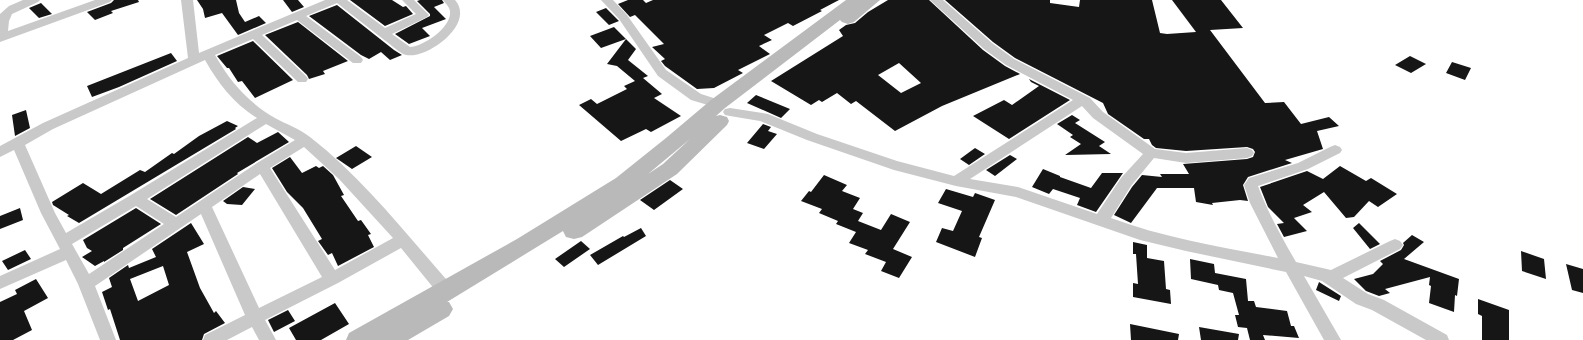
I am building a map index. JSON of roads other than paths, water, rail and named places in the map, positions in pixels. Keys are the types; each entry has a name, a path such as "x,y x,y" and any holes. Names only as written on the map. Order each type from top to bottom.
{"main road":[{"path":"388,340 579,220 660,165 793,49 856,0"},
{"path":"724,108 872,0"},
{"path":"358,340 579,220"}],"street":[{"path":"34,0 15,6 7,11 3,17 1,38 106,0"},
{"path":"187,0 194,60"},
{"path":"0,152 48,126 194,60 334,0"},
{"path":"340,0 407,51 425,48 442,37 451,26 456,14 455,8 449,0"},
{"path":"384,33 423,15 408,0"},
{"path":"608,0 623,17 662,73 696,97 724,108 763,118 812,137 887,162 956,181 1018,192 1140,234 1215,251 1290,265 1327,276 1333,276 1395,245"},
{"path":"936,0 988,46 1010,62 1082,100 1098,115 1151,154 1186,158 1247,153"},
{"path":"298,15 356,60"},
{"path":"254,34 302,79"},
{"path":"208,54 216,71 230,89 246,104 266,118 305,140 360,191 446,291"},
{"path":"956,181 1082,100"},
{"path":"0,283 66,247 136,199 266,118"},
{"path":"86,284 262,166 305,140"},
{"path":"18,143 66,247 86,284 108,340"},
{"path":"1333,340 1290,265 1257,203 1251,185 1254,182 1303,166 1335,150"},
{"path":"1100,220 1105,215 1126,182 1151,154"},
{"path":"262,166 332,279"},
{"path":"136,199 176,224"},
{"path":"204,205 255,318 268,340"},
{"path":"210,340 332,279 403,240"},
{"path":"1327,276 1362,299 1378,305 1441,340"}]}
